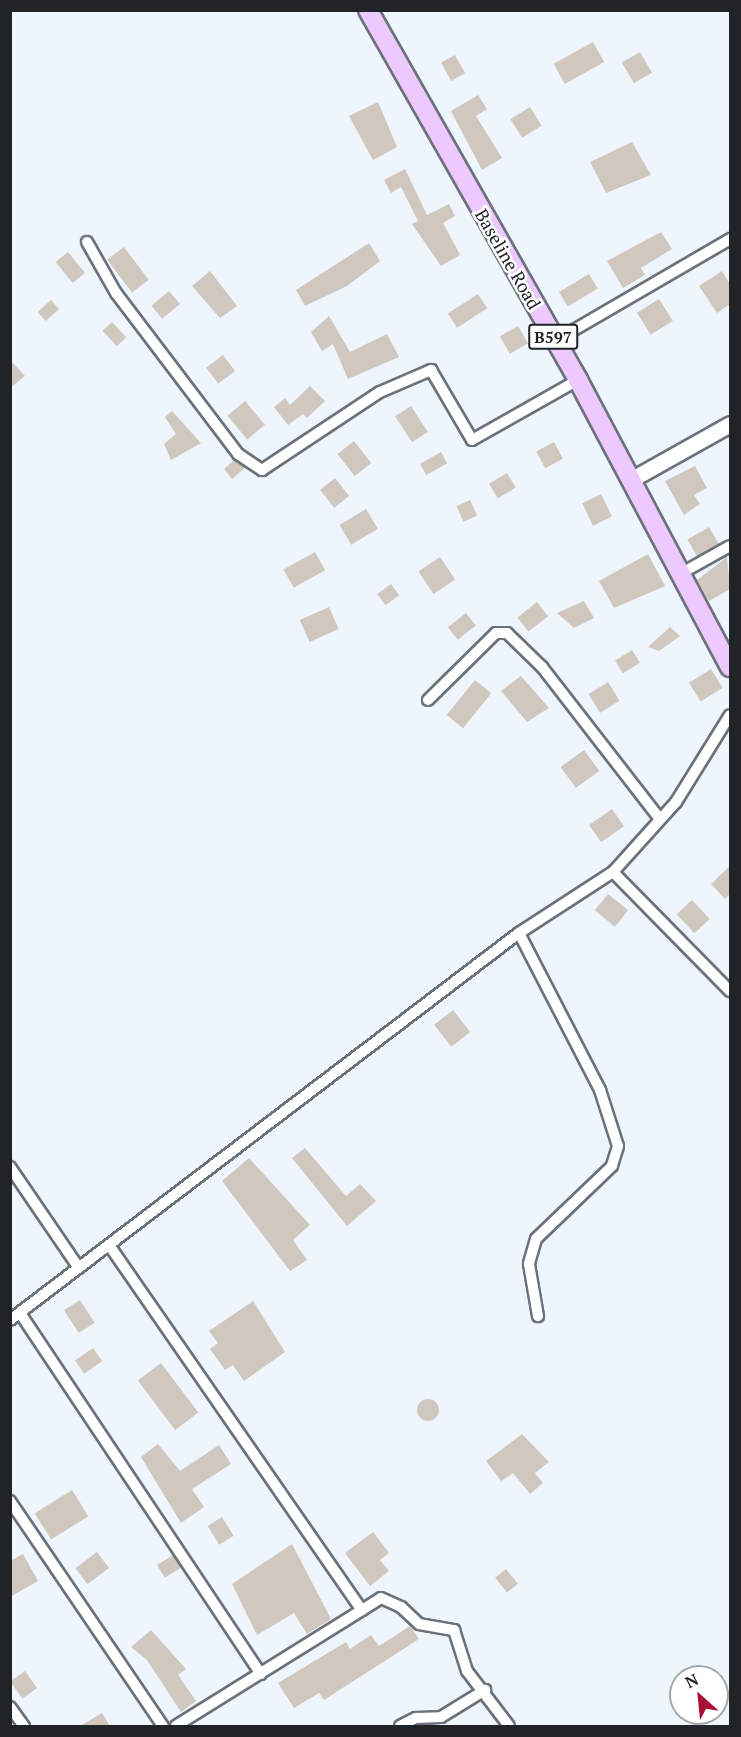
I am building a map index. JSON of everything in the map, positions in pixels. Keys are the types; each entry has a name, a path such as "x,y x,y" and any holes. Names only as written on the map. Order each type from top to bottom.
{"main road":[{"name":"Baseline Road","path":"368,10 578,380 730,667"}],"street":[{"path":"555,341 730,238"},
{"path":"87,242 116,293 238,454 261,470 380,392 431,370 472,440 578,380"},
{"path":"632,479 730,424"},
{"path":"681,574 730,546"},
{"path":"428,700 496,633 507,633 542,667 660,819"},
{"path":"10,1320 519,933 613,872 660,819 730,715"},
{"path":"613,872 730,991"},
{"path":"519,933 600,1090 618,1146 612,1166 536,1239 529,1264 538,1316"},
{"path":"10,1167 79,1268"},
{"path":"109,1245 362,1610"},
{"path":"20,1313 261,1674"},
{"path":"10,1501 163,1726"},
{"path":"176,1726 381,1598 401,1607 419,1624 454,1630 467,1671 485,1690 509,1726"},
{"path":"400,1726 416,1718 441,1717 485,1690"},
{"path":"10,1707 24,1726"}],"building":[{"path":"593,42 604,62 565,84 554,64"},
{"path":"640,52 652,73 634,83 622,62"},
{"path":"455,55 465,73 451,81 441,63"},
{"path":"478,95 487,109 476,116 502,158 482,170 451,111"},
{"path":"378,102 397,147 373,160 349,116"},
{"path":"530,107 542,126 522,138 510,119"},
{"path":"632,142 651,175 606,193 590,162"},
{"path":"405,169 427,215 449,204 455,216 443,223 460,255 441,266 412,224 418,221 401,187 391,193 384,180"},
{"path":"661,232 672,249 641,268 645,275 623,288 607,261"},
{"path":"369,243 380,261 347,286 305,306 296,290"},
{"path":"124,247 149,280 132,292 107,260"},
{"path":"68,252 85,273 73,283 56,262"},
{"path":"210,271 237,306 220,318 192,286"},
{"path":"722,271 730,284 730,304 717,313 699,286"},
{"path":"589,274 598,289 568,307 559,292"},
{"path":"169,291 180,304 162,319 151,306"},
{"path":"478,294 487,308 457,328 448,314"},
{"path":"659,299 673,321 651,335 637,313"},
{"path":"51,300 59,309 46,321 38,312"},
{"path":"329,316 350,352 387,334 399,357 348,379 333,344 322,351 311,332"},
{"path":"112,322 126,337 117,346 102,331"},
{"path":"518,326 528,343 510,354 500,336"},
{"path":"223,355 235,371 218,384 206,368"},
{"path":"10,360 25,376 10,388"},
{"path":"310,386 325,401 307,418 303,414 288,425 274,407 285,398 290,405"},
{"path":"245,401 265,425 247,440 227,416"},
{"path":"411,406 428,432 412,442 395,416"},
{"path":"172,411 201,443 171,460 164,444 176,434 165,417"},
{"path":"354,441 371,463 355,476 337,454"},
{"path":"554,442 563,459 545,468 536,451"},
{"path":"441,452 447,463 426,475 420,464"},
{"path":"234,460 245,468 232,479 224,469"},
{"path":"695,466 707,488 694,495 700,504 684,515 665,481"},
{"path":"507,473 516,488 498,498 489,484"},
{"path":"335,478 349,496 334,508 320,490"},
{"path":"601,494 612,516 593,526 582,503"},
{"path":"470,500 477,515 464,522 456,506"},
{"path":"366,509 378,529 351,545 339,525"},
{"path":"709,527 719,544 697,557 687,540"},
{"path":"315,552 325,570 294,588 284,569"},
{"path":"648,554 665,586 614,608 599,581"},
{"path":"440,557 455,579 434,594 418,572"},
{"path":"727,557 730,589 709,601 697,580"},
{"path":"391,584 399,595 385,605 377,594"},
{"path":"584,601 594,618 574,628 557,613"},
{"path":"537,602 548,616 528,632 517,617"},
{"path":"329,607 339,629 310,642 300,620"},
{"path":"466,613 476,626 458,640 448,627"},
{"path":"670,627 680,636 659,651 648,647"},
{"path":"632,650 640,663 623,673 615,661"},
{"path":"711,669 723,688 701,701 689,683"},
{"path":"521,676 549,708 527,722 501,691"},
{"path":"475,680 491,693 463,728 447,715"},
{"path":"608,682 620,701 600,713 588,694"},
{"path":"584,750 599,771 576,788 561,767"},
{"path":"612,809 624,826 601,842 589,825"},
{"path":"730,866 730,894 725,899 711,884"},
{"path":"608,894 628,910 615,927 595,910"},
{"path":"692,900 710,919 694,933 677,914"},
{"path":"453,1010 470,1032 451,1047 434,1025"},
{"path":"305,1148 346,1196 360,1184 376,1201 347,1226 292,1158"},
{"path":"249,1158 310,1225 293,1240 307,1260 290,1271 222,1181"},
{"path":"80,1300 95,1323 79,1333 64,1310"},
{"path":"253,1301 285,1352 244,1381 233,1365 225,1370 210,1349 218,1343 209,1331"},
{"path":"93,1348 102,1361 84,1374 75,1361"},
{"path":"161,1363 198,1413 175,1430 138,1380"},
{"path":"428,1399 438,1406 439,1410 432,1420 428,1421 418,1414 417,1410 424,1400"},
{"path":"522,1434 549,1462 535,1473 543,1483 530,1494 513,1473 501,1481 486,1461"},
{"path":"158,1444 180,1471 219,1445 231,1464 192,1489 204,1507 181,1523 141,1457"},
{"path":"72,1490 88,1516 51,1540 35,1513"},
{"path":"222,1517 234,1536 219,1545 208,1526"},
{"path":"373,1532 389,1553 380,1560 389,1571 370,1586 345,1553"},
{"path":"292,1544 331,1619 307,1634 294,1613 257,1635 232,1584"},
{"path":"97,1552 109,1568 87,1584 75,1568"},
{"path":"23,1554 38,1581 10,1597 10,1561"},
{"path":"173,1555 181,1568 165,1578 157,1565"},
{"path":"506,1569 518,1584 507,1593 495,1578"},
{"path":"410,1626 419,1639 324,1700 319,1693 294,1708 278,1683 346,1642 350,1649 371,1635 379,1646"},
{"path":"151,1630 186,1669 178,1675 196,1701 181,1712 147,1660 131,1647"},
{"path":"25,1671 37,1688 22,1699 10,1681"},
{"path":"102,1713 110,1726 80,1726"}]}
